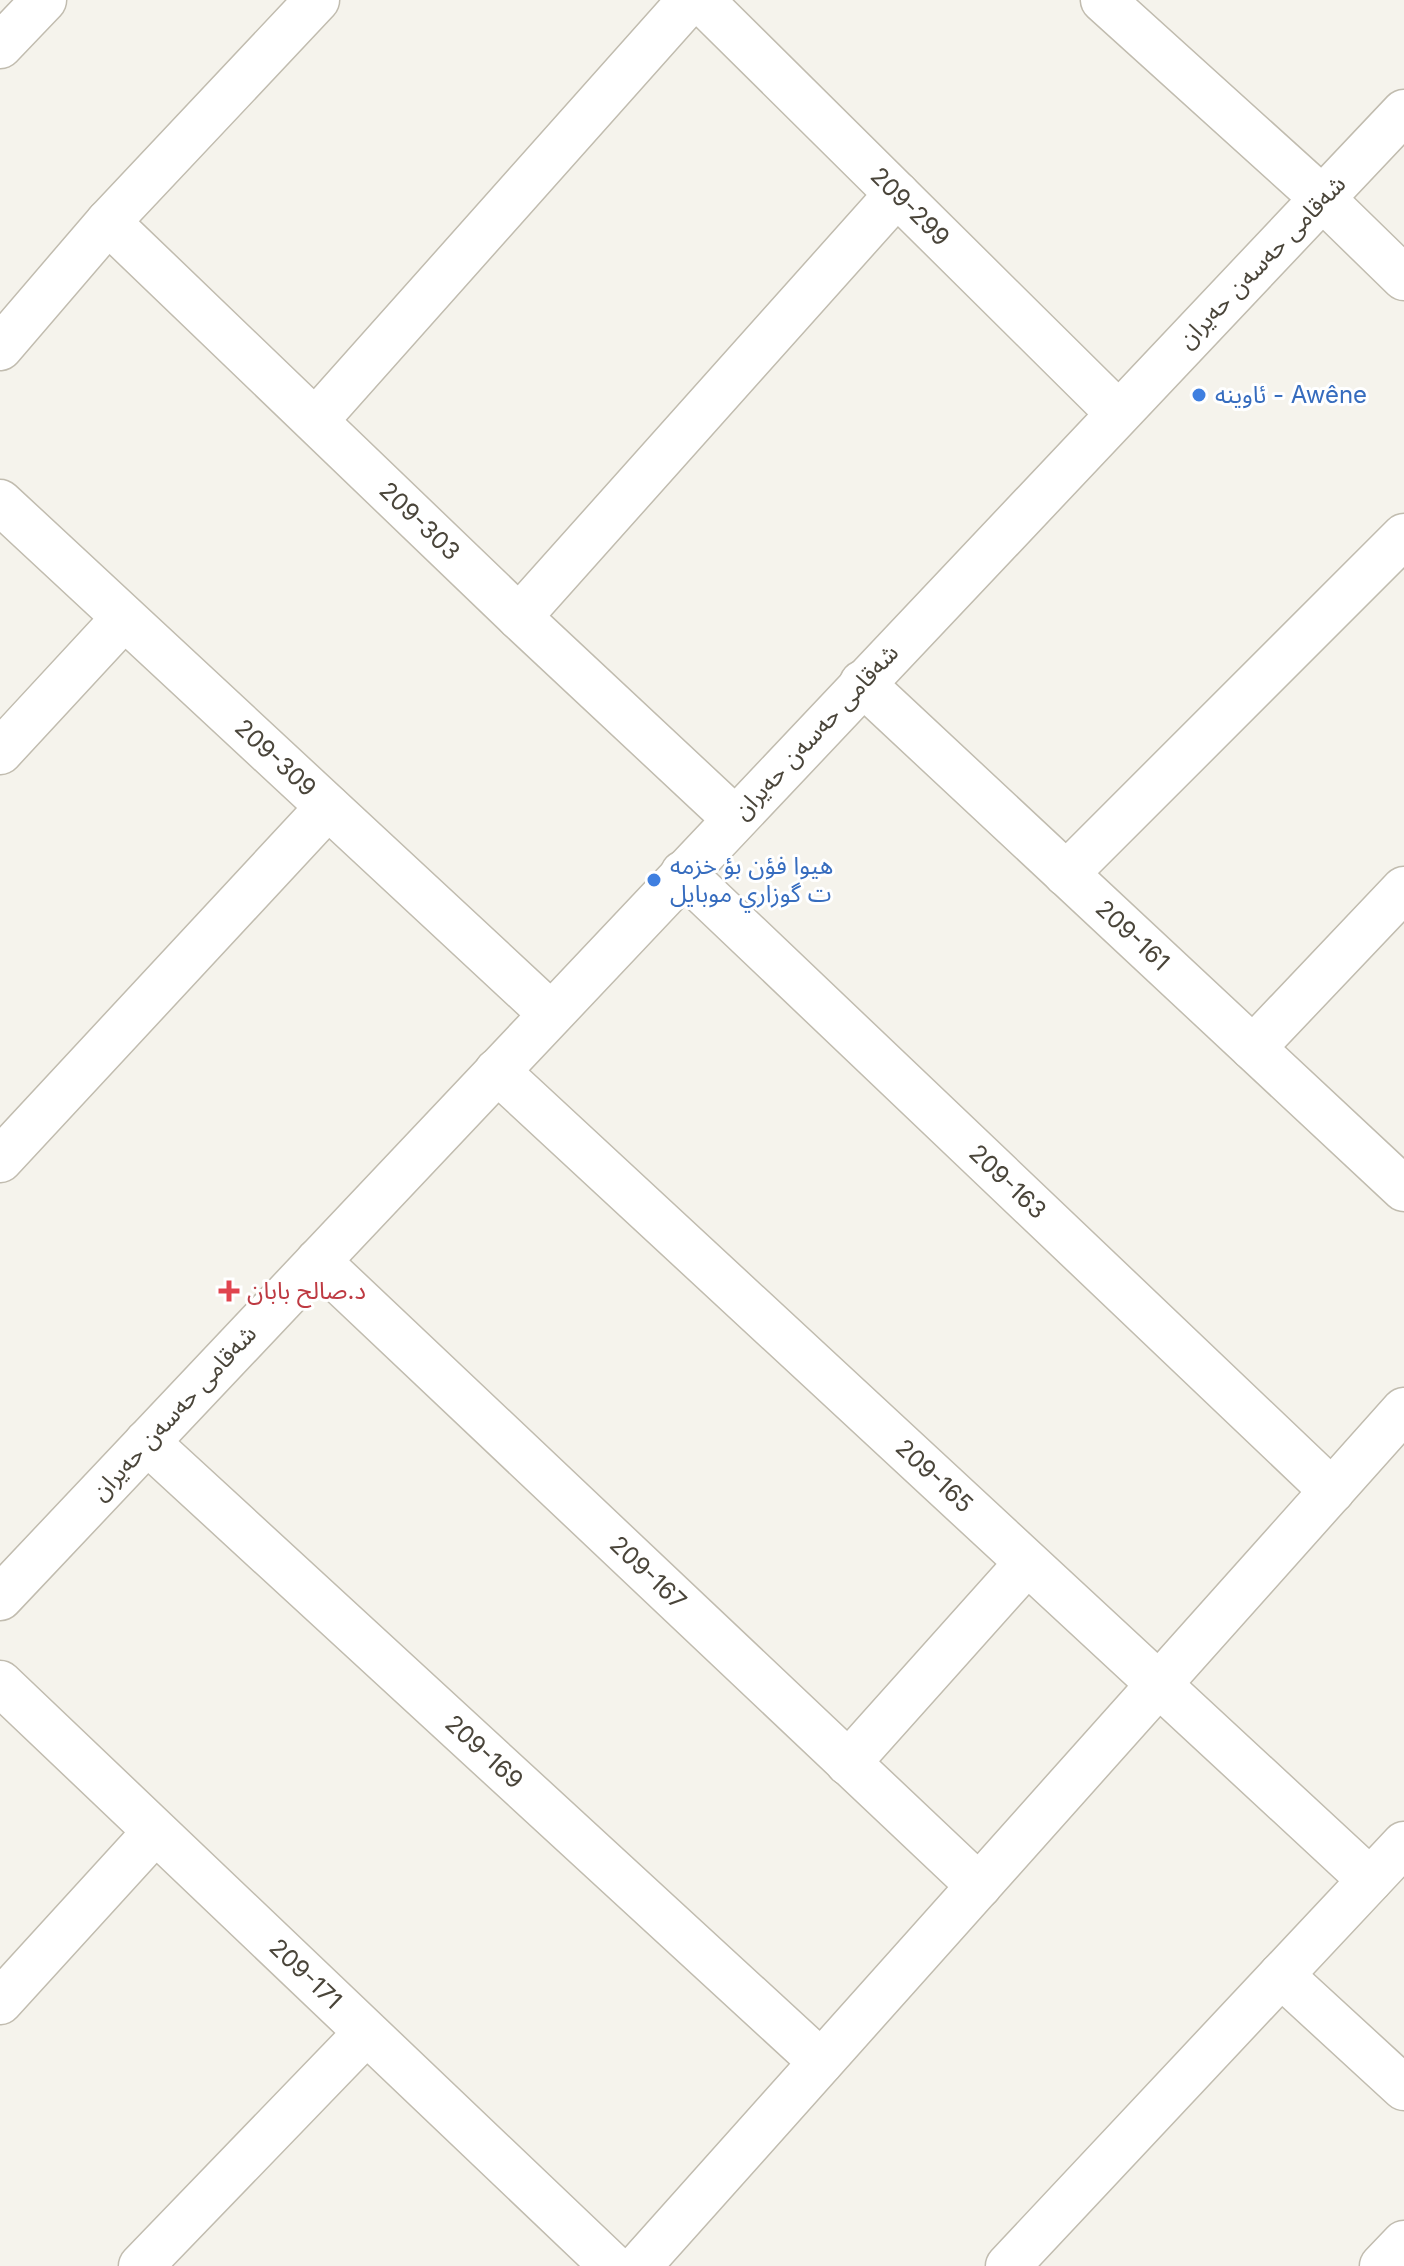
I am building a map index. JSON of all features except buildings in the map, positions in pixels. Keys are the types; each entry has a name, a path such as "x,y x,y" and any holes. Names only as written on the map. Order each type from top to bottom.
{"street":[{"path":"0,46 44,0"},
{"path":"0,348 108,222 317,0"},
{"path":"316,420 690,0"},
{"name":"209-299","path":"701,0 1118,413"},
{"path":"1103,0 1323,199 1404,278"},
{"name":"شەقامی حەسەن حەیران","path":"0,1598 1404,112"},
{"path":"519,617 897,194"},
{"name":"209-303","path":"108,222 519,617 735,819"},
{"name":"209-309","path":"0,502 551,1014"},
{"path":"1066,874 1404,536"},
{"path":"0,752 124,618"},
{"name":"209-161","path":"862,683 1404,1189"},
{"path":"0,1160 328,807"},
{"name":"209-163","path":"683,873 1332,1491"},
{"path":"1253,1048 1404,889"},
{"name":"209-165","path":"497,1071 1370,1880"},
{"name":"209-167","path":"318,1261 979,1886"},
{"path":"639,2266 1404,1410"},
{"name":"209-169","path":"147,1442 821,2062"},
{"path":"848,1763 1027,1563"},
{"name":"209-171","path":"0,1683 612,2266"},
{"path":"0,2002 155,1832"},
{"path":"1008,2266 1404,1844"},
{"path":"1281,1975 1404,2088"},
{"path":"153,2262 366,2033"},
{"path":"1382,2266 1404,2243"}],"place":[{"name":"ئاوینە - Awêne","path":"1199,395"},
{"name":"هيوا فؤن بؤ خزمه ت گوزاري موبايل","path":"654,880"},
{"name":"د.صالح بابان","path":"229,1291"}]}
